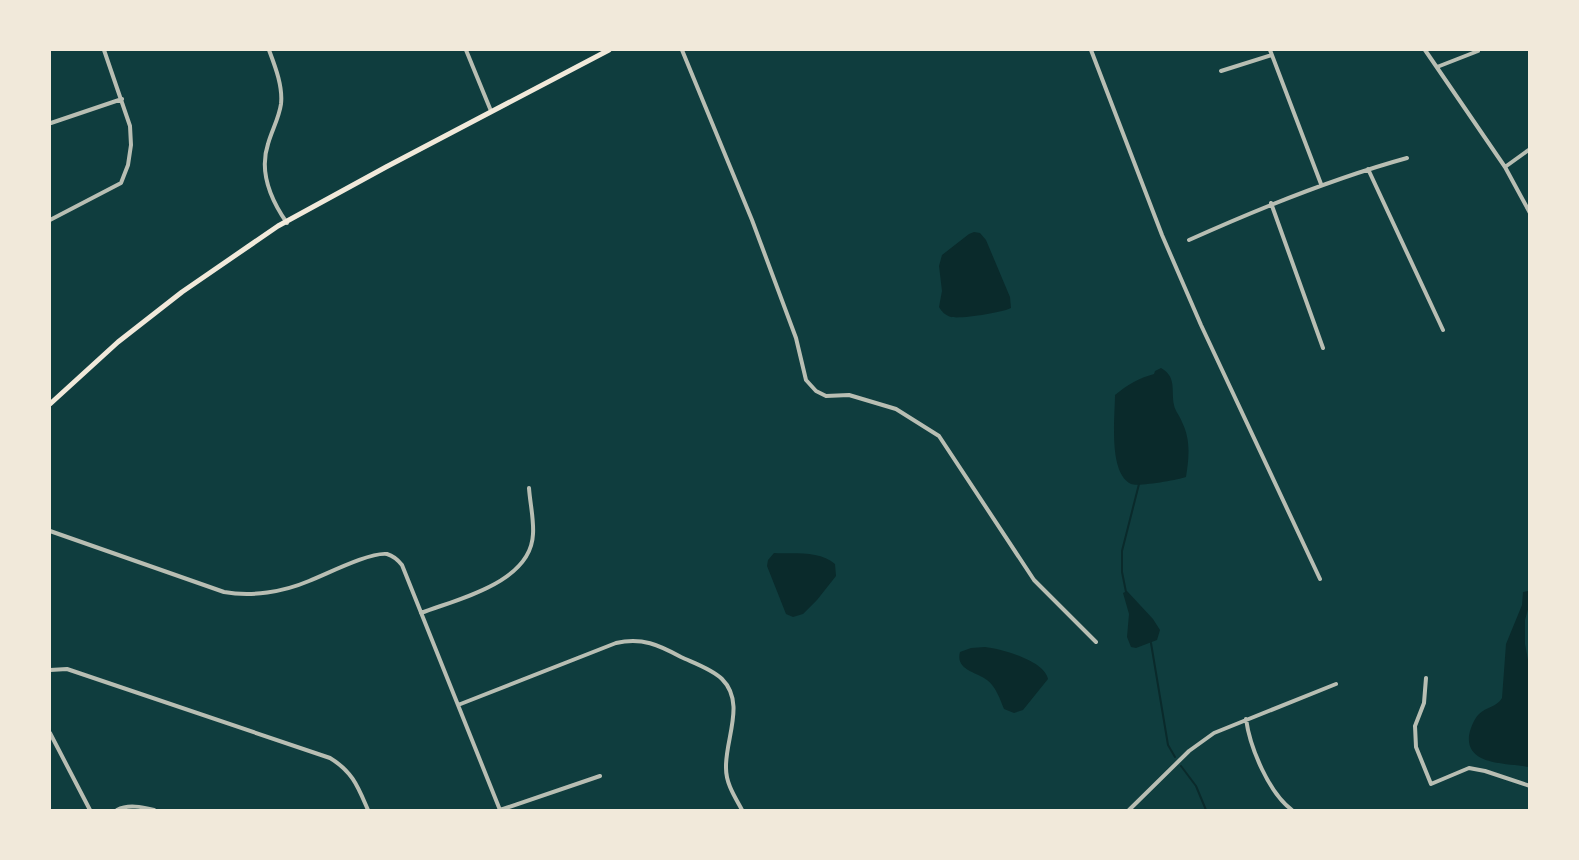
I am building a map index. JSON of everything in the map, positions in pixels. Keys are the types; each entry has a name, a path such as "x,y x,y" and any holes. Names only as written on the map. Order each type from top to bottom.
{"main road":[{"path":"50,404 118,342 182,292 278,226 609,50"}],"street":[{"path":"50,220 121,183 128,165 132,145 130,126 104,50"},
{"path":"269,50 277,73 281,102 278,119 264,158 264,166 267,183 287,223"},
{"path":"466,50 491,111"},
{"path":"682,50 753,220 796,338 806,381 816,391 826,396 849,395 896,409 939,436 1034,580 1096,642"},
{"path":"1092,50 1162,235 1196,315 1320,579"},
{"path":"1425,50 1505,167 1530,213"},
{"path":"1437,67 1478,51"},
{"path":"1221,71 1271,52 1321,184"},
{"path":"51,123 122,99"},
{"path":"1505,167 1530,149"},
{"path":"1189,240 1271,203 1321,184 1407,158"},
{"path":"1368,169 1443,330"},
{"path":"1271,203 1323,348"},
{"path":"421,613 500,582 516,570 527,554 533,535 529,488"},
{"path":"50,531 224,592 244,596 306,583 360,560 386,554 396,558 402,565 500,810 600,776"},
{"path":"459,705 616,643 636,640 656,644 720,676 731,693 734,712 726,767 728,783 742,810"},
{"path":"50,670 67,669 330,759 346,770 355,780 368,810"},
{"path":"1426,678 1424,703 1415,726 1416,747 1431,784 1468,768 1485,771 1530,786"},
{"path":"1129,810 1189,751 1214,733 1336,684"},
{"path":"1246,719 1252,744 1274,793 1292,810"},
{"path":"50,733 90,810"},
{"path":"117,810 141,807 154,810"}],"water":[{"path":"974,232 980,233 986,240 1010,297 1011,308 981,315 951,317 939,307 942,291 939,266 942,255"},
{"path":"1161,368 1171,380 1175,407 1187,436 1186,477 1135,485 1124,478 1116,457 1115,395"},
{"path":"774,553 814,555 835,564 836,576 803,614 793,617 786,614 767,566 768,560"},
{"path":"1127,591 1160,630 1157,640 1136,648 1131,647 1127,637 1129,614 1123,593"},
{"path":"1528,591 1529,606 1525,620 1525,644 1530,670 1529,767 1481,758 1470,746 1469,736 1477,716 1502,698 1506,644 1522,605 1523,592"},
{"path":"985,647 1022,657 1031,661 1045,673 1048,679 1023,710 1014,713 1004,709 990,683 961,663 960,652"}],"waterway":[{"path":"1126,592 1122,572 1122,551 1139,484"},
{"path":"1151,643 1168,745 1175,757"},
{"path":"1181,766 1196,786 1206,810"}]}
